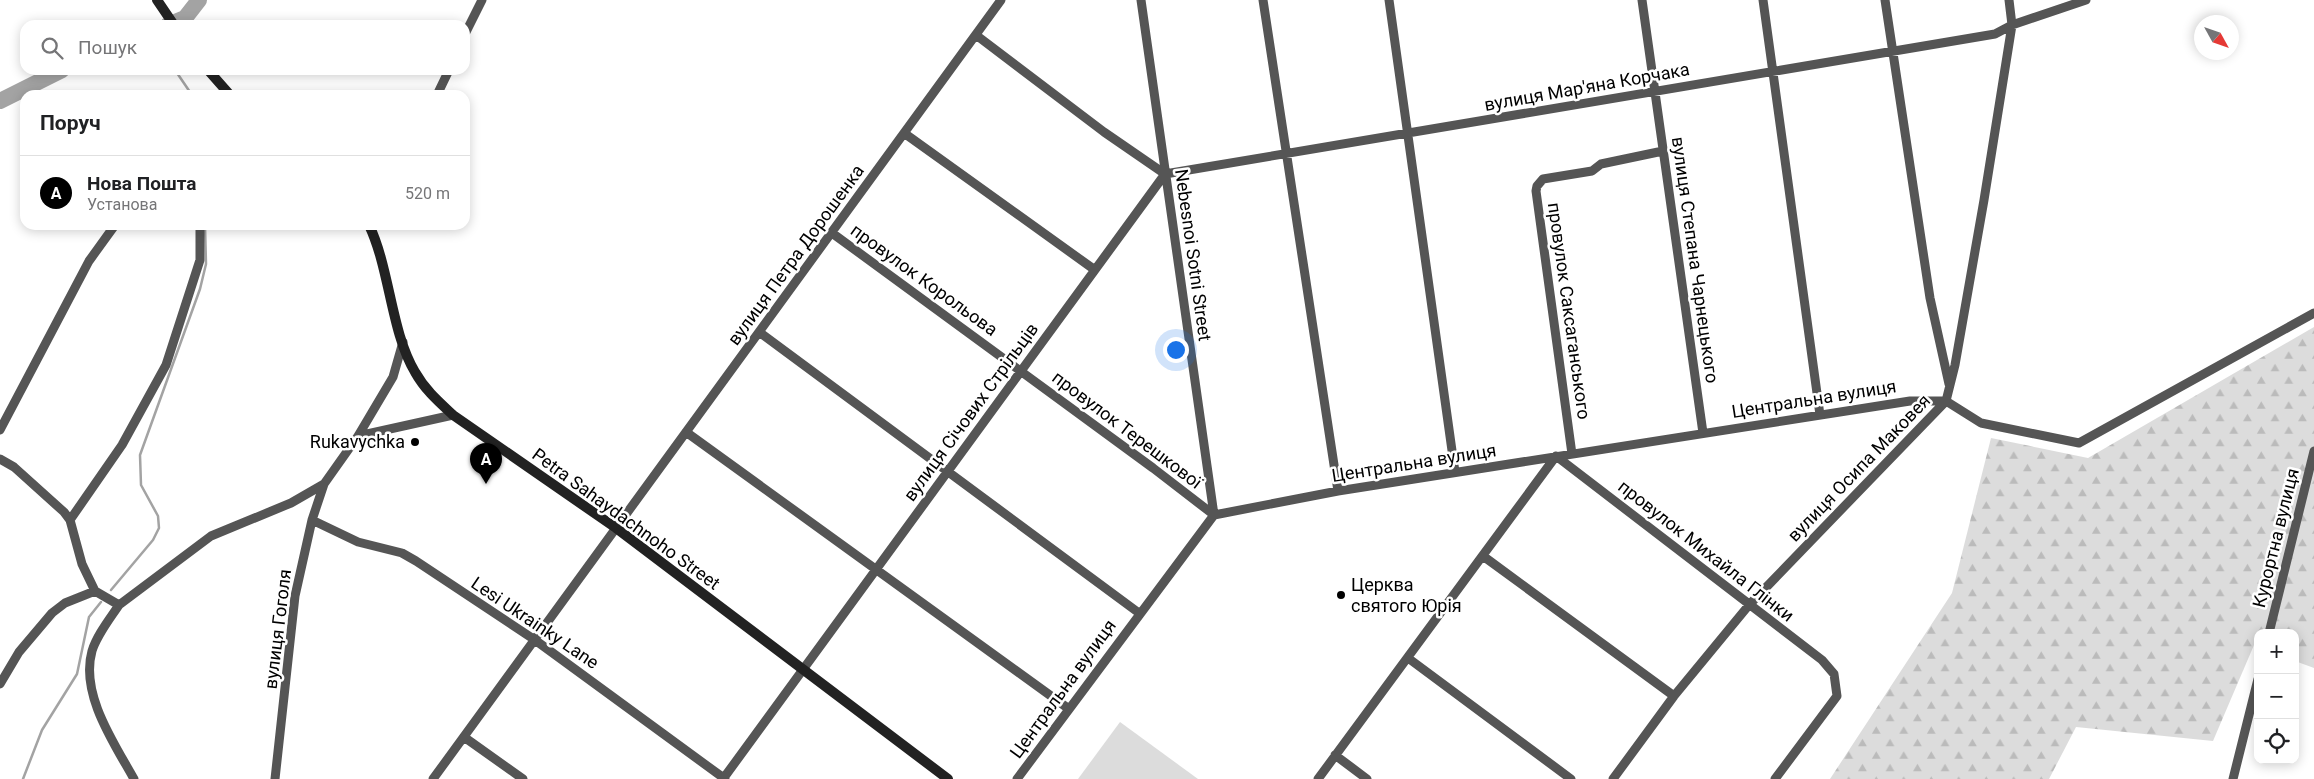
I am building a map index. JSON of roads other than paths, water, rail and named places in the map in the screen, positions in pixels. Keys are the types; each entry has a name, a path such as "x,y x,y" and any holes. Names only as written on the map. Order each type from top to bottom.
{"street":[{"path":"157,0 171,20"},
{"path":"470,24 482,0"},
{"name":"вулиця Петра Дорошенка","path":"433,779 1001,0"},
{"name":"Nebesnoi Sotni Street","path":"1141,0 1214,515"},
{"path":"1263,0 1338,491"},
{"path":"1389,0 1455,472"},
{"name":"вулиця Степана Чарнецького","path":"1642,0 1703,433"},
{"path":"1763,0 1820,415"},
{"path":"1885,0 1930,298 1950,387"},
{"name":"вулиця Осипа Маковея","path":"1613,779 1674,696 1749,605 1946,401 1983,210 2012,25 2008,0"},
{"name":"вулиця Мар'яна Корчака","path":"1165,174 1995,34 2012,25 2086,0"},
{"path":"976,35 1104,132 1165,174"},
{"path":"212,75 226,90"},
{"path":"440,90 447,75"},
{"path":"904,133 1095,270"},
{"name":"провулок Саксаганського","path":"1572,454 1536,191 1537,186 1543,179 1592,171 1601,164 1664,151"},
{"name":"вулиця Січових Стрільців","path":"724,779 1165,174"},
{"path":"0,430 89,261 111,230"},
{"path":"70,520 122,445 166,365 200,260 200,230"},
{"name":"Petra Sahaydachnoho Street","path":"370,230 403,342 414,371 430,395 453,415 616,528 948,779"},
{"name":"провулок Корольова","path":"832,233 1021,371"},
{"path":"1946,401 1981,423 2079,442 2314,313"},
{"path":"759,332 1139,613"},
{"name":"вулиця Гоголя","path":"275,779 295,596 312,520 324,484 358,436 393,377 403,342"},
{"name":"провулок Терешкової","path":"1021,371 1214,515"},
{"name":"Центральна вулиця","path":"1017,779 1214,515 1338,491 1703,433 1910,401 1946,401"},
{"path":"358,436 453,415"},
{"path":"686,432 1069,709"},
{"name":"Курортна вулиця","path":"2270,629 2314,450"},
{"path":"1318,779 1556,456"},
{"name":"провулок Михайла Глінки","path":"1556,456 1822,660 1834,674 1837,696 1775,779"},
{"path":"0,459 14,467 64,512 70,520 82,564 95,591 119,605"},
{"path":"134,779 91,693 88,674 92,651 100,633 119,605 211,536 291,503 324,484"},
{"name":"Lesi Ukrainky Lane","path":"312,520 358,542 402,553 534,640 724,779"},
{"path":"1483,556 1674,696"},
{"path":"0,684 19,652 52,612 65,603 95,591"},
{"path":"1408,658 1571,779"},
{"path":"2233,779 2254,695"},
{"path":"464,737 523,779"},
{"path":"1336,755 1367,779"}],"waterway":[{"path":"180,20 185,18 199,0"},
{"path":"22,90 52,75"},
{"path":"178,75 189,90"},
{"path":"0,101 20,91"},
{"path":"111,590 153,540 159,528 158,516 141,485 140,455 200,289 206,264 205,230"},
{"path":"23,779 42,730 77,674 89,617 101,602"}],"place":[{"name":"Rukavychka","path":"415,442"},
{"name":"Нова Пошта","path":"486,484"},
{"name":"Церква святого Юрія","path":"1341,595"}]}
